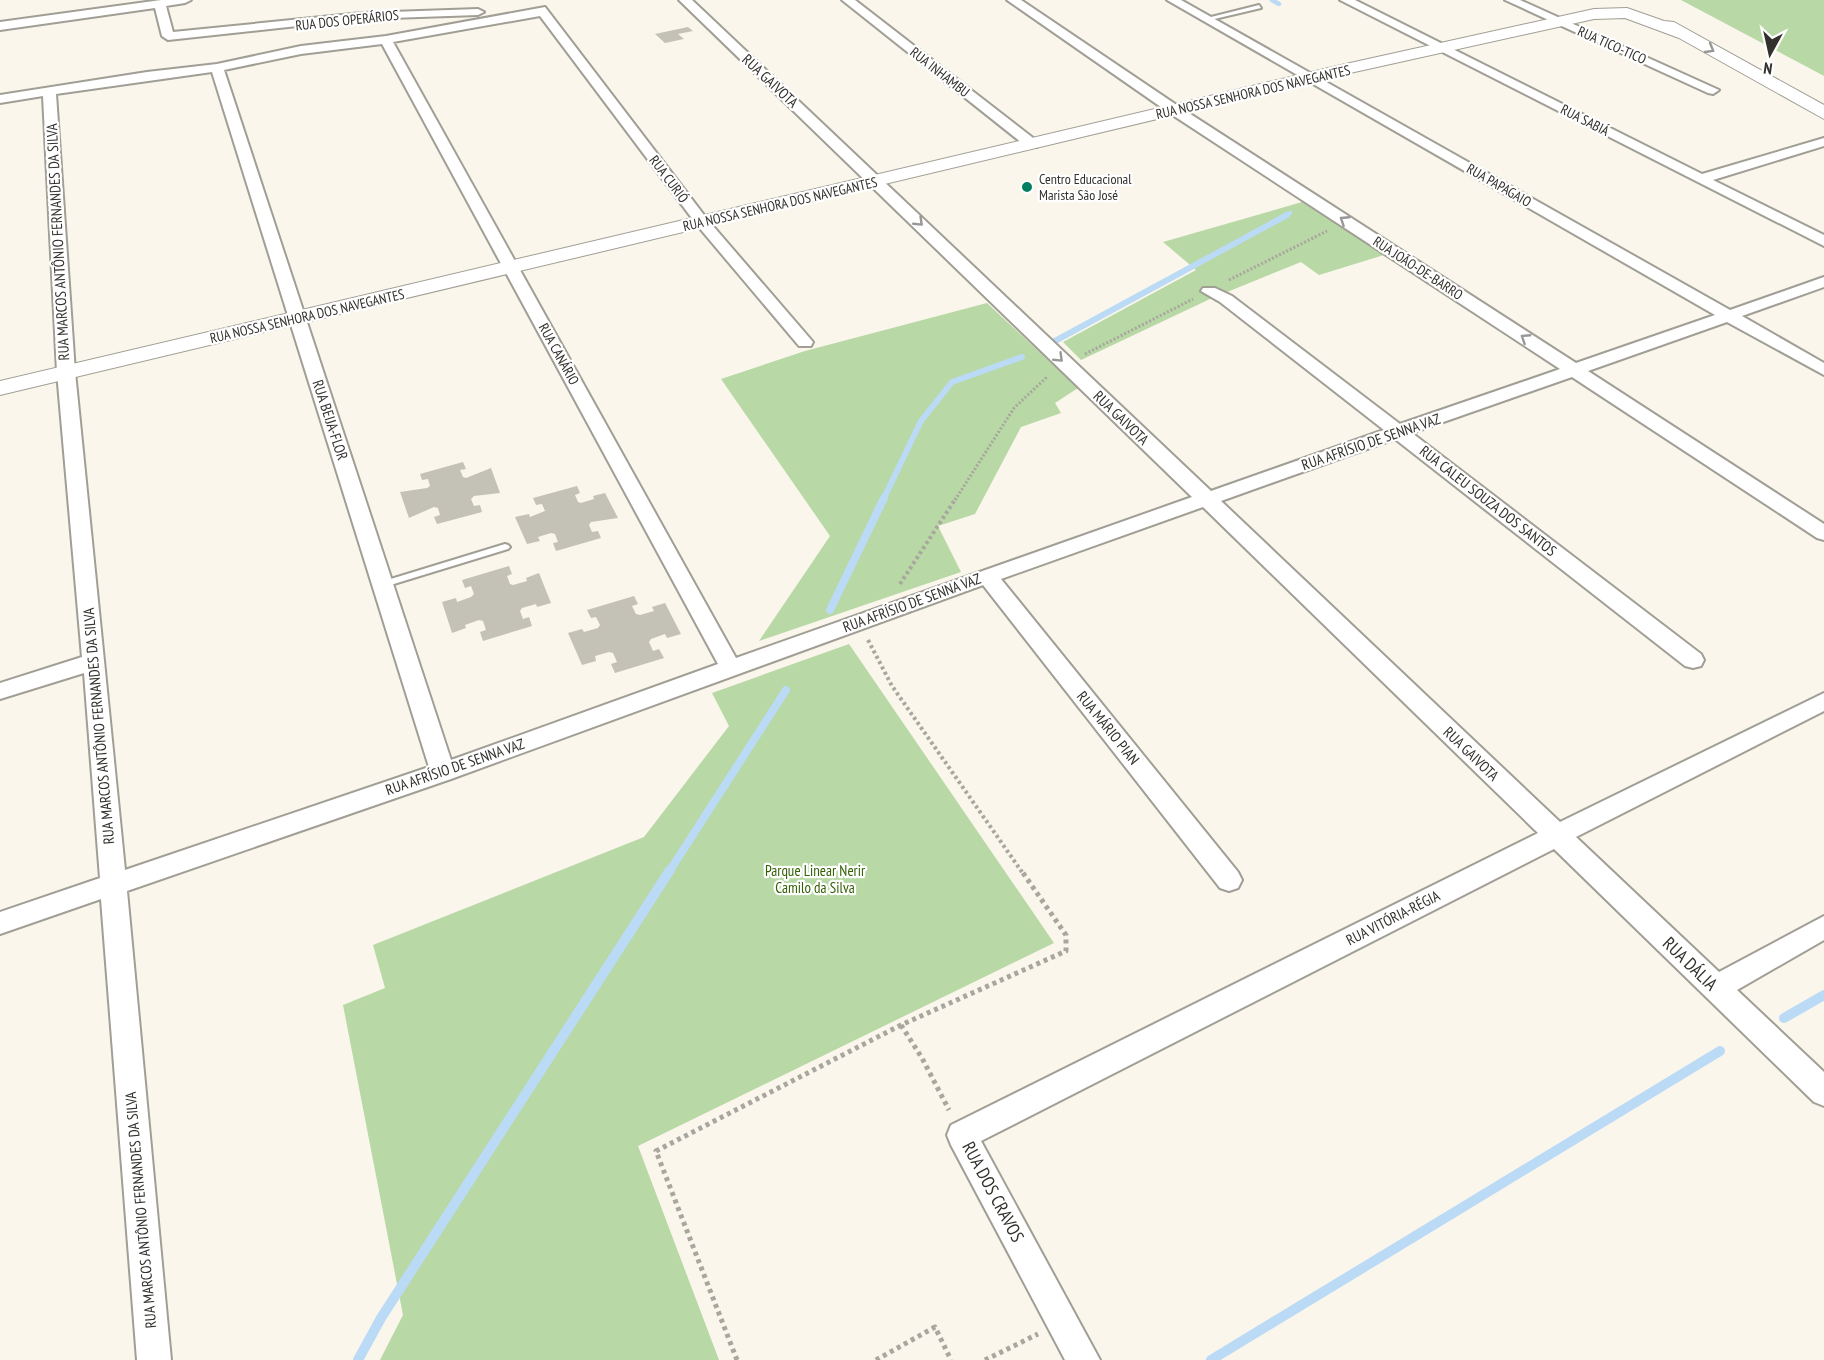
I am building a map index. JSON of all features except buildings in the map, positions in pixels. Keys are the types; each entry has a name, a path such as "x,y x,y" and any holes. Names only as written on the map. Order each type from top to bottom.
{"street":[{"path":"0,26 185,0"},
{"name":"RUA GAIVOTA","path":"685,0 1556,835"},
{"name":"RUA INHAMBU","path":"848,0 1032,144"},
{"name":"RUA JOÃO-DE-BARRO","path":"1013,0 1176,111 1824,534"},
{"name":"RUA PAPAGAIO","path":"1173,0 1824,370"},
{"name":"RUA SABIÁ","path":"1346,0 1824,241"},
{"name":"RUA TICO-TICO","path":"1511,0 1713,90"},
{"name":"RUA NOSSA SENHORA DOS NAVEGANTES","path":"1560,22 1602,6 1603,0"},
{"path":"1622,0 1822,110"},
{"name":"RUA DOS OPERÁRIOS","path":"160,4 168,36 362,16 545,7"},
{"path":"0,99 147,76 218,68 301,50 386,40 545,7"},
{"name":"RUA CURIÓ","path":"545,7 702,222 805,342"},
{"path":"1669,7 1731,41"},
{"name":"RUA NOSSA SENHORA DOS NAVEGANTES","path":"0,388 1032,144 1594,14 1627,13 1686,35"},
{"name":"RUA CANÁRIO","path":"386,40 730,668"},
{"name":"RUA BEIJA-FLOR","path":"218,68 296,319 384,584 443,772"},
{"name":"RUA MARCOS ANTÔNIO FERNANDES DA SILVA","path":"49,92 66,372 94,662 154,1360"},
{"path":"1700,179 1824,142"},
{"name":"RUA AFRÍSIO DE SENNA VAZ","path":"0,923 443,772 987,576 1824,282"},
{"name":"RUA CALEU SOUZA DOS SANTOS","path":"1217,295 1693,660"},
{"name":"RUA MÁRIO PIAN","path":"987,576 1229,880"},
{"path":"0,691 94,662"},
{"name":"RUA VITÓRIA-RÉGIA","path":"962,1135 1824,700"},
{"name":"RUA DÁLIA","path":"1556,835 1824,1092"},
{"path":"1716,988 1824,927"},
{"name":"RUA DOS CRAVOS","path":"962,1135 1083,1360"}],"lane":[{"path":"1206,19 1259,7"},
{"path":"384,584 505,548"}],"path":[{"path":"738,1360 656,1151 901,1025 1066,951 1066,935 892,686 867,641 880,615 1014,408 1049,374 1065,364"},
{"name":"RUA DOS CRAVOS","path":"901,1025 922,1058 962,1135"},
{"path":"876,1360 935,1327 951,1360"},
{"path":"985,1360 1048,1329"}],"green space":[{"path":"1681,0 1824,0 1824,76"},
{"path":"1302,202 1384,255 1319,275 1301,262 1210,299 1081,360 1063,342 1196,270 1163,242"},
{"path":"987,303 1078,388 1055,403 1061,413 1021,427 975,514 938,526 961,572 759,641 830,536 721,379 805,351"},
{"name":"Parque Linear Nerir Camilo da Silva","path":"849,644 1054,943 638,1146 719,1360 380,1360 403,1315 343,1005 385,988 373,945 644,837 729,726 712,693"}],"waterway":[{"path":"1272,0 1279,4"},
{"path":"1284,216 1290,213"},
{"path":"1055,341 1287,215"},
{"path":"883,500 921,421 952,382 1022,357"},
{"path":"830,610 884,498"},
{"path":"669,872 786,690"},
{"path":"358,1360 381,1318 670,870"},
{"path":"1784,1018 1824,995"},
{"path":"1211,1360 1720,1051"}],"place":[{"name":"Centro Educacional Marista São José","path":"1027,187"}]}
